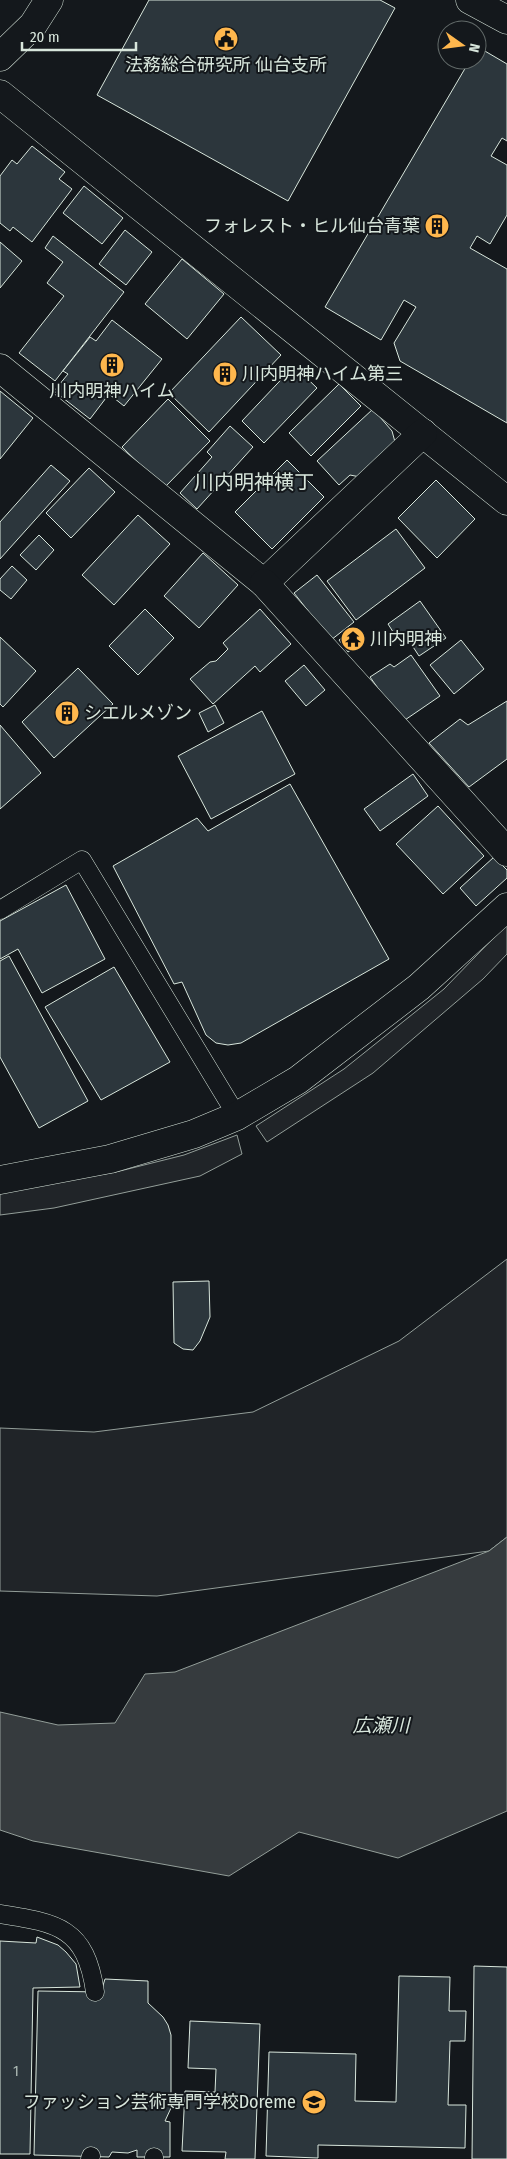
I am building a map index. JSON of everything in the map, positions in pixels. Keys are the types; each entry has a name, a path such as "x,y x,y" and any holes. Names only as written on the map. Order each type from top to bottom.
{"street":[{"path":"0,57 33,24 49,0"},
{"path":"470,0 507,20"},
{"path":"0,94 507,501"},
{"path":"0,368 264,583 507,852"},
{"path":"264,583 424,433"},
{"path":"0,1180 110,1159 194,1134 238,1116 298,1080 419,987 507,907"}],"lane":[{"path":"0,910 82,860 238,1116"},
{"path":"0,1914 51,1923 67,1933 86,1956 92,1972 95,1992"}],"shaded area":[{"path":"507,924 507,954 483,979 373,1073 267,1142 256,1126 344,1069 444,989"},
{"path":"237,1135 242,1154 200,1176 54,1208 0,1215 0,1192 116,1172 184,1155"},
{"path":"507,1259 507,1537 489,1551 157,1596 0,1591 0,1428 94,1432 253,1412 399,1341"}],"water":[{"name":"広瀬川","path":"507,1537 507,1811 398,1858 299,1832 229,1876 33,1841 0,1830 0,1712 58,1725 115,1723 145,1674 175,1672 489,1551"}],"building":[{"path":"149,0 380,0 395,8 288,201 97,95"},
{"name":"フォレスト・ヒル仙台青葉","path":"487,52 507,64 507,141 502,138 491,156 507,165 507,215 490,244 477,236 470,248 507,269 507,423 400,361 394,343 416,307 404,300 381,340 325,307 464,70 487,70"},
{"path":"32,146 65,172 59,179 72,189 32,242 13,227 10,231 0,223 0,176 12,160 17,164"},
{"path":"84,186 123,218 102,244 63,213"},
{"path":"125,230 152,252 126,285 99,264"},
{"path":"53,236 124,292 55,381 19,353 64,296 47,283 63,262 45,248"},
{"path":"0,242 22,261 0,288"},
{"path":"182,259 224,294 187,339 145,304"},
{"name":"川内明神ハイム第三","path":"241,317 281,355 209,432 169,393"},
{"name":"川内明神ハイム","path":"112,320 162,359 124,406 109,394 90,419 54,391 68,374 63,371 90,337 96,341"},
{"path":"294,366 317,388 264,443 242,421"},
{"path":"339,384 361,406 311,456 289,433"},
{"path":"0,391 33,418 0,459"},
{"path":"168,399 210,441 164,488 122,447"},
{"path":"373,409 392,431 395,442 360,477 350,475 339,485 317,461"},
{"path":"230,426 253,447 197,509 180,493 212,457 207,452"},
{"path":"287,460 324,497 272,549 235,512"},
{"path":"51,465 70,481 0,559 0,522"},
{"path":"89,468 115,492 71,538 46,513"},
{"path":"436,480 475,519 437,558 398,518"},
{"path":"138,515 170,544 114,605 82,575"},
{"path":"396,529 425,568 356,620 327,581"},
{"path":"39,535 54,550 36,570 20,555"},
{"path":"203,553 238,585 199,628 164,596"},
{"path":"12,566 27,580 11,599 0,590 0,579"},
{"path":"317,575 354,622 331,640 294,593"},
{"path":"420,601 446,638 419,656 404,633 397,638 388,624"},
{"path":"145,609 174,638 138,675 109,646"},
{"path":"260,609 291,644 260,672 255,666 213,704 190,679 210,662 216,661 228,649 223,643"},
{"path":"355,629 364,641 348,652 339,640"},
{"path":"0,637 36,671 3,707 0,704"},
{"path":"461,640 484,669 454,694 430,665"},
{"path":"411,655 440,696 402,722 370,677 390,664 394,667"},
{"path":"304,665 325,690 306,706 285,681"},
{"name":"シエルメゾン","path":"78,668 113,704 54,758 22,722"},
{"path":"507,701 507,759 469,787 429,743 460,719 468,725"},
{"path":"215,705 224,723 208,732 199,713"},
{"path":"262,711 295,774 211,819 178,756"},
{"path":"0,725 41,773 0,809"},
{"path":"413,774 428,796 380,831 364,809"},
{"path":"290,784 389,959 241,1043 228,1045 216,1043 206,1035 182,982 174,984 113,866 197,818 208,831"},
{"path":"438,806 484,856 443,894 396,844"},
{"path":"494,857 507,870 507,878 476,906 460,888"},
{"path":"66,885 105,959 42,993 18,949 0,959 0,921"},
{"path":"9,956 88,1101 39,1128 0,1057 0,961"},
{"path":"114,967 170,1062 101,1100 45,1007"},
{"path":"209,1281 210,1317 200,1341 193,1350 183,1349 174,1343 173,1282"},
{"path":"37,1937 58,1945 66,1952 76,1964 80,1987 33,1988 30,2154 0,2154 0,1941 36,1943"},
{"path":"474,1966 507,1967 507,2159 472,2159"},
{"path":"399,1976 450,1977 449,2011 466,2011 465,2041 450,2041 448,2105 466,2105 465,2148 318,2145 318,2158 266,2156 269,2052 356,2054 355,2101 396,2102"},
{"path":"105,1979 148,1981 148,2003 163,2017 168,2025 171,2035 171,2108 165,2121 170,2122 170,2157 137,2157 137,2150 128,2153 112,2152 109,2157 34,2155 38,1991 101,1992"},
{"path":"190,2021 260,2024 255,2159 225,2159 226,2152 182,2151 185,2091 215,2092 216,2069 188,2068"}],"place":[{"name":"法務総合研究所 仙台支所","path":"226,39"},
{"name":"フォレスト・ヒル仙台青葉","path":"437,226"},
{"name":"川内明神ハイム","path":"112,365"},
{"name":"川内明神ハイム第三","path":"225,374"},
{"name":"川内明神","path":"353,639"},
{"name":"シエルメゾン","path":"67,713"},
{"name":"ファッション芸術専門学校Doreme","path":"314,2102"}],"district":[{"name":"川内明神横丁","path":"254,482"}]}
